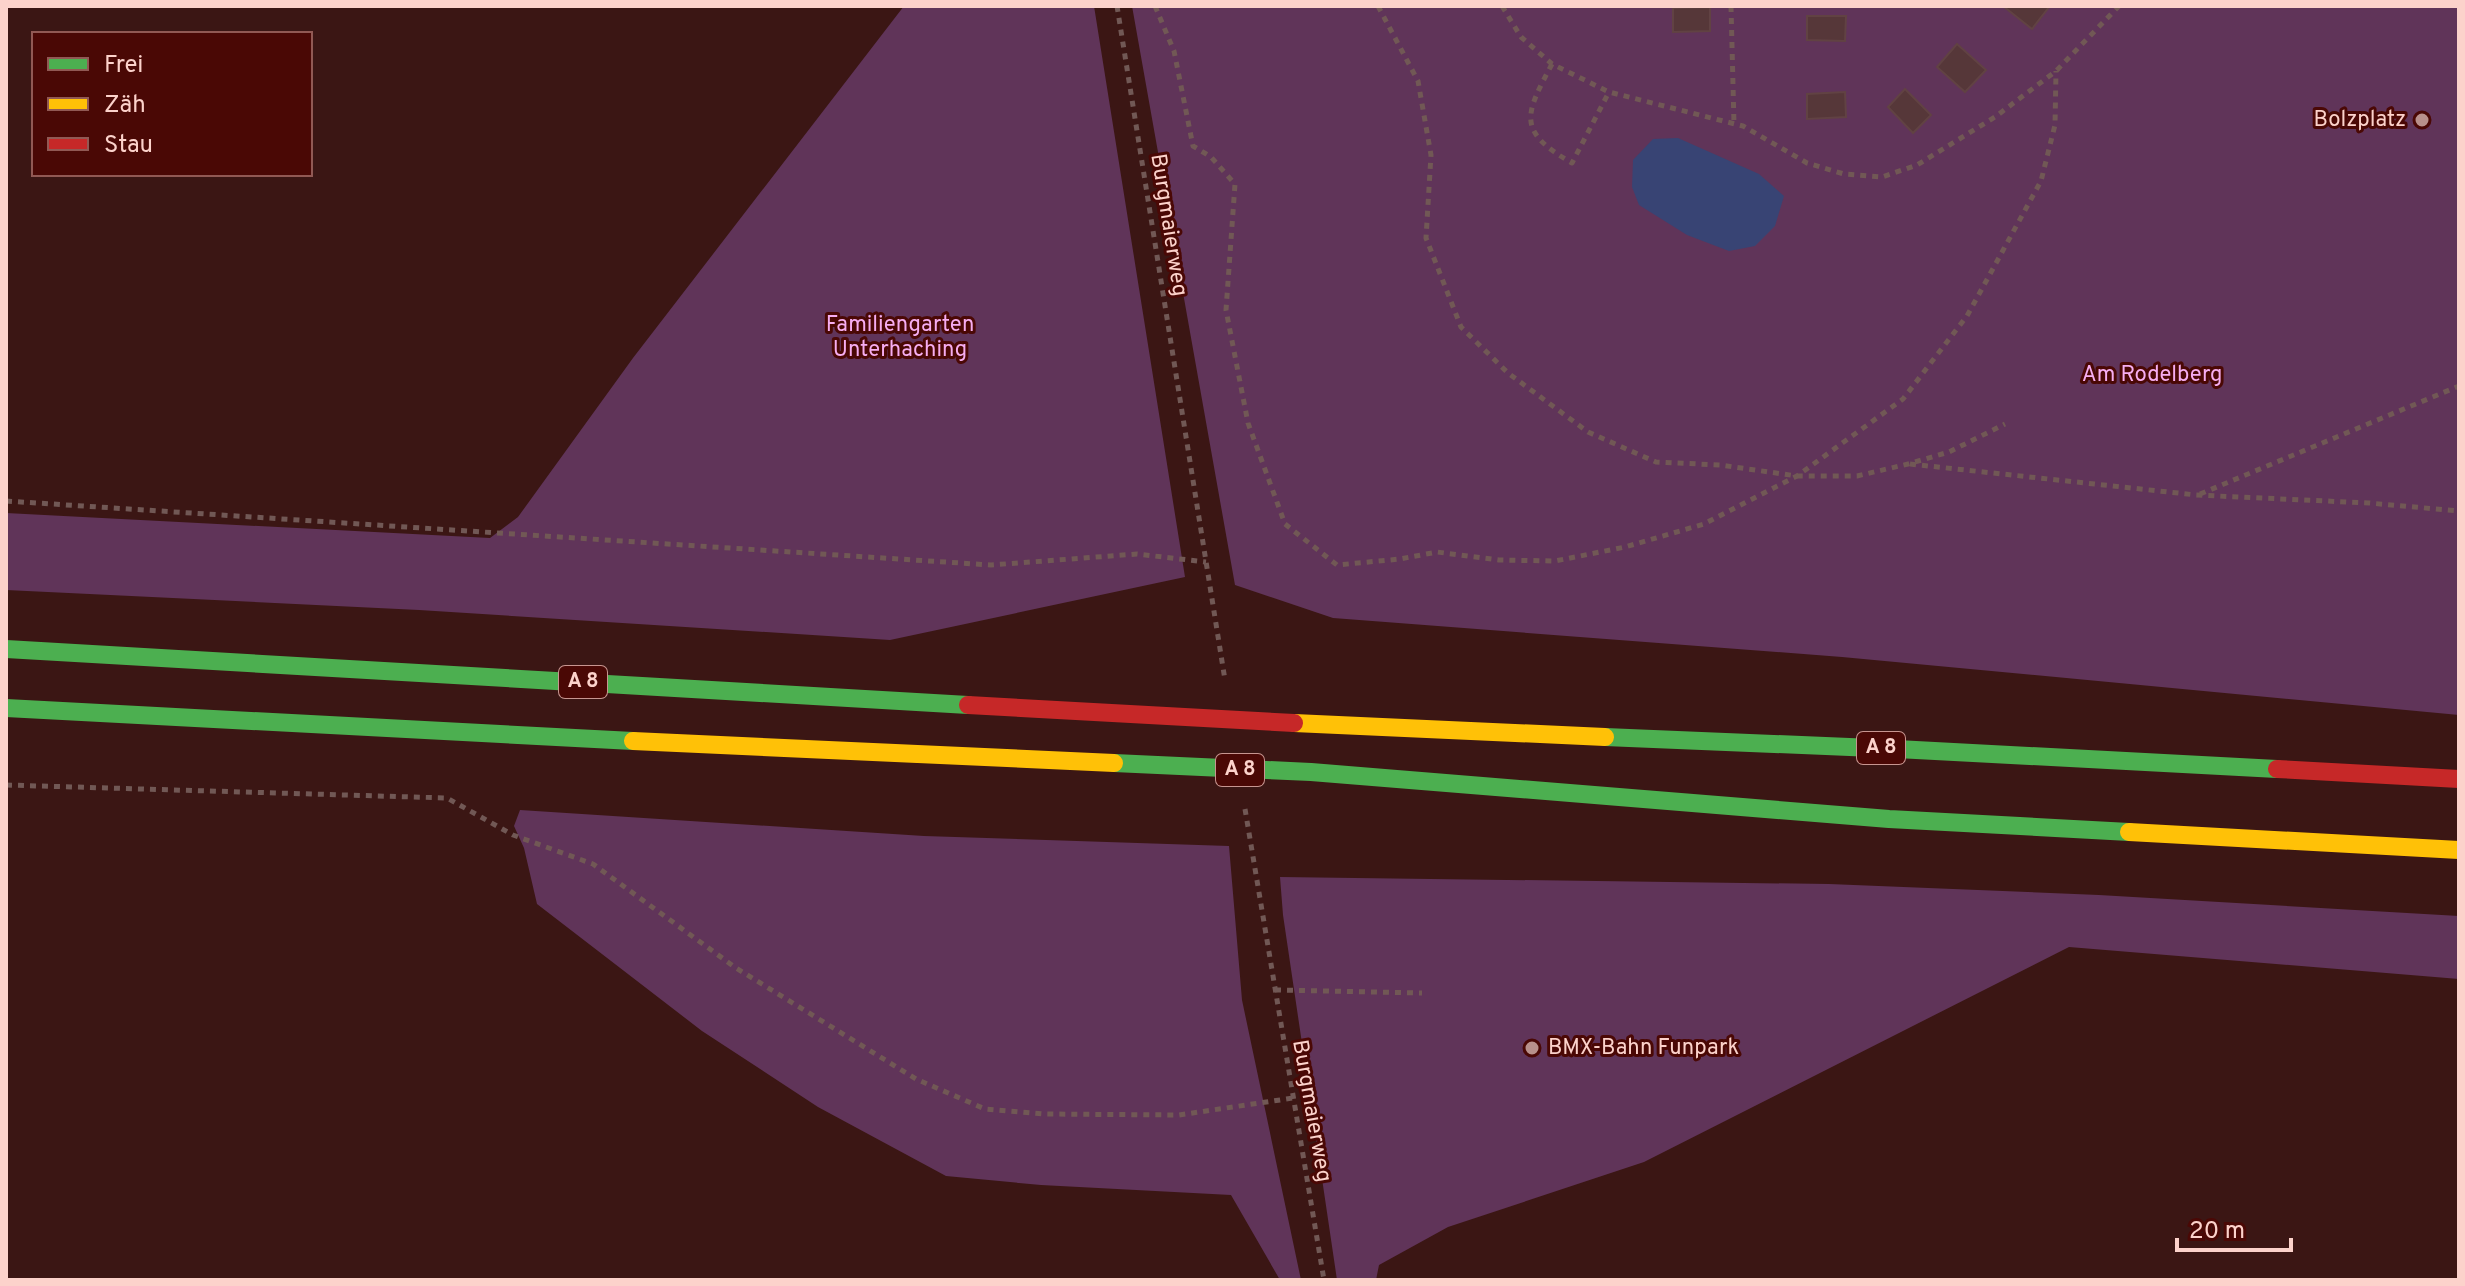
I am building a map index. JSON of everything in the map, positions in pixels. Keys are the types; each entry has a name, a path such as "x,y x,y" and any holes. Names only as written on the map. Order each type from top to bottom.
{"highway":[{"name":"A 8","path":"6,649 1303,724 1897,749 2459,779"},
{"name":"A 8","path":"6,708 574,739 1311,772 1889,819 2459,850"}],"path":[{"name":"Burgmaierweg","path":"1117,6 1188,448"},
{"path":"1155,6 1174,51 1193,146 1211,157 1235,184 1226,310 1248,423 1285,524 1337,565 1437,552 1499,560 1555,561 1625,547 1704,524 1797,476 1903,399 1967,316 2041,181 2055,125 2056,71"},
{"path":"1378,6 1418,81 1431,155 1426,238 1461,327 1508,373 1588,432 1656,462 1720,465 1797,476 1857,476 1949,452 2005,424"},
{"path":"1502,6 1521,37 1552,64 1609,92 1743,126 1807,163 1844,174 1882,177 1917,165 1995,117 2056,71 2119,6"},
{"path":"1731,6 1734,124"},
{"path":"1552,64 1535,95 1530,115 1536,137 1572,163 1609,92"},
{"path":"2196,495 2459,386"},
{"path":"1908,464 2196,495 2369,503 2459,511"},
{"path":"6,501 991,565 1137,554 1206,562"},
{"path":"6,785 447,798 513,835 593,864 736,968 916,1079 985,1109 1045,1114 1179,1115 1293,1098"},
{"name":"Burgmaierweg","path":"1267,947 1324,1280"},
{"path":"1274,990 1422,993"}],"green space":[{"name":"Familiengarten Unterhaching","path":"904,6 1094,6 1185,577 890,640 419,610 6,590 6,513 490,538 518,517 633,358"},
{"name":"Am Rodelberg","path":"1132,6 2459,6 2459,715 1842,657 1333,618 1235,585"},
{"path":"520,810 924,836 1229,846 1242,1000 1301,1280 1280,1280 1231,1195 1041,1185 946,1176 818,1107 702,1031 537,904 524,848 514,826"},
{"path":"1280,877 1829,884 2099,895 2459,916 2459,979 2069,947 1644,1162 1448,1227 1379,1265 1376,1280 1337,1280"}],"water":[{"path":"1678,138 1759,174 1784,196 1775,226 1755,246 1729,251 1687,235 1639,205 1632,187 1633,160 1653,139"}],"building":[{"path":"2003,6 2047,6 2049,7 2032,29"},
{"path":"1710,7 1710,31 1673,32 1673,8"},
{"path":"1807,16 1846,16 1845,41 1807,40"},
{"path":"1957,44 1986,70 1965,92 1937,67"},
{"path":"1905,89 1931,115 1913,133 1888,107"},
{"path":"1845,92 1846,117 1807,119 1807,94"}],"traffic: fast":[{"path":"6,649 968,705"},
{"path":"6,708 633,741"},
{"path":"1605,737 2277,769"},
{"path":"1114,763 1311,772 1889,819 2129,832"}],"traffic: slow":[{"path":"1294,723 1605,737"},
{"path":"633,741 1114,763"},
{"path":"2129,832 2459,850"}],"traffic: jam":[{"path":"968,705 1294,723"},
{"path":"2277,769 2459,779"}],"place":[{"name":"Bolzplatz","path":"2422,120"},
{"name":"BMX-Bahn Funpark","path":"1532,1048"}]}
